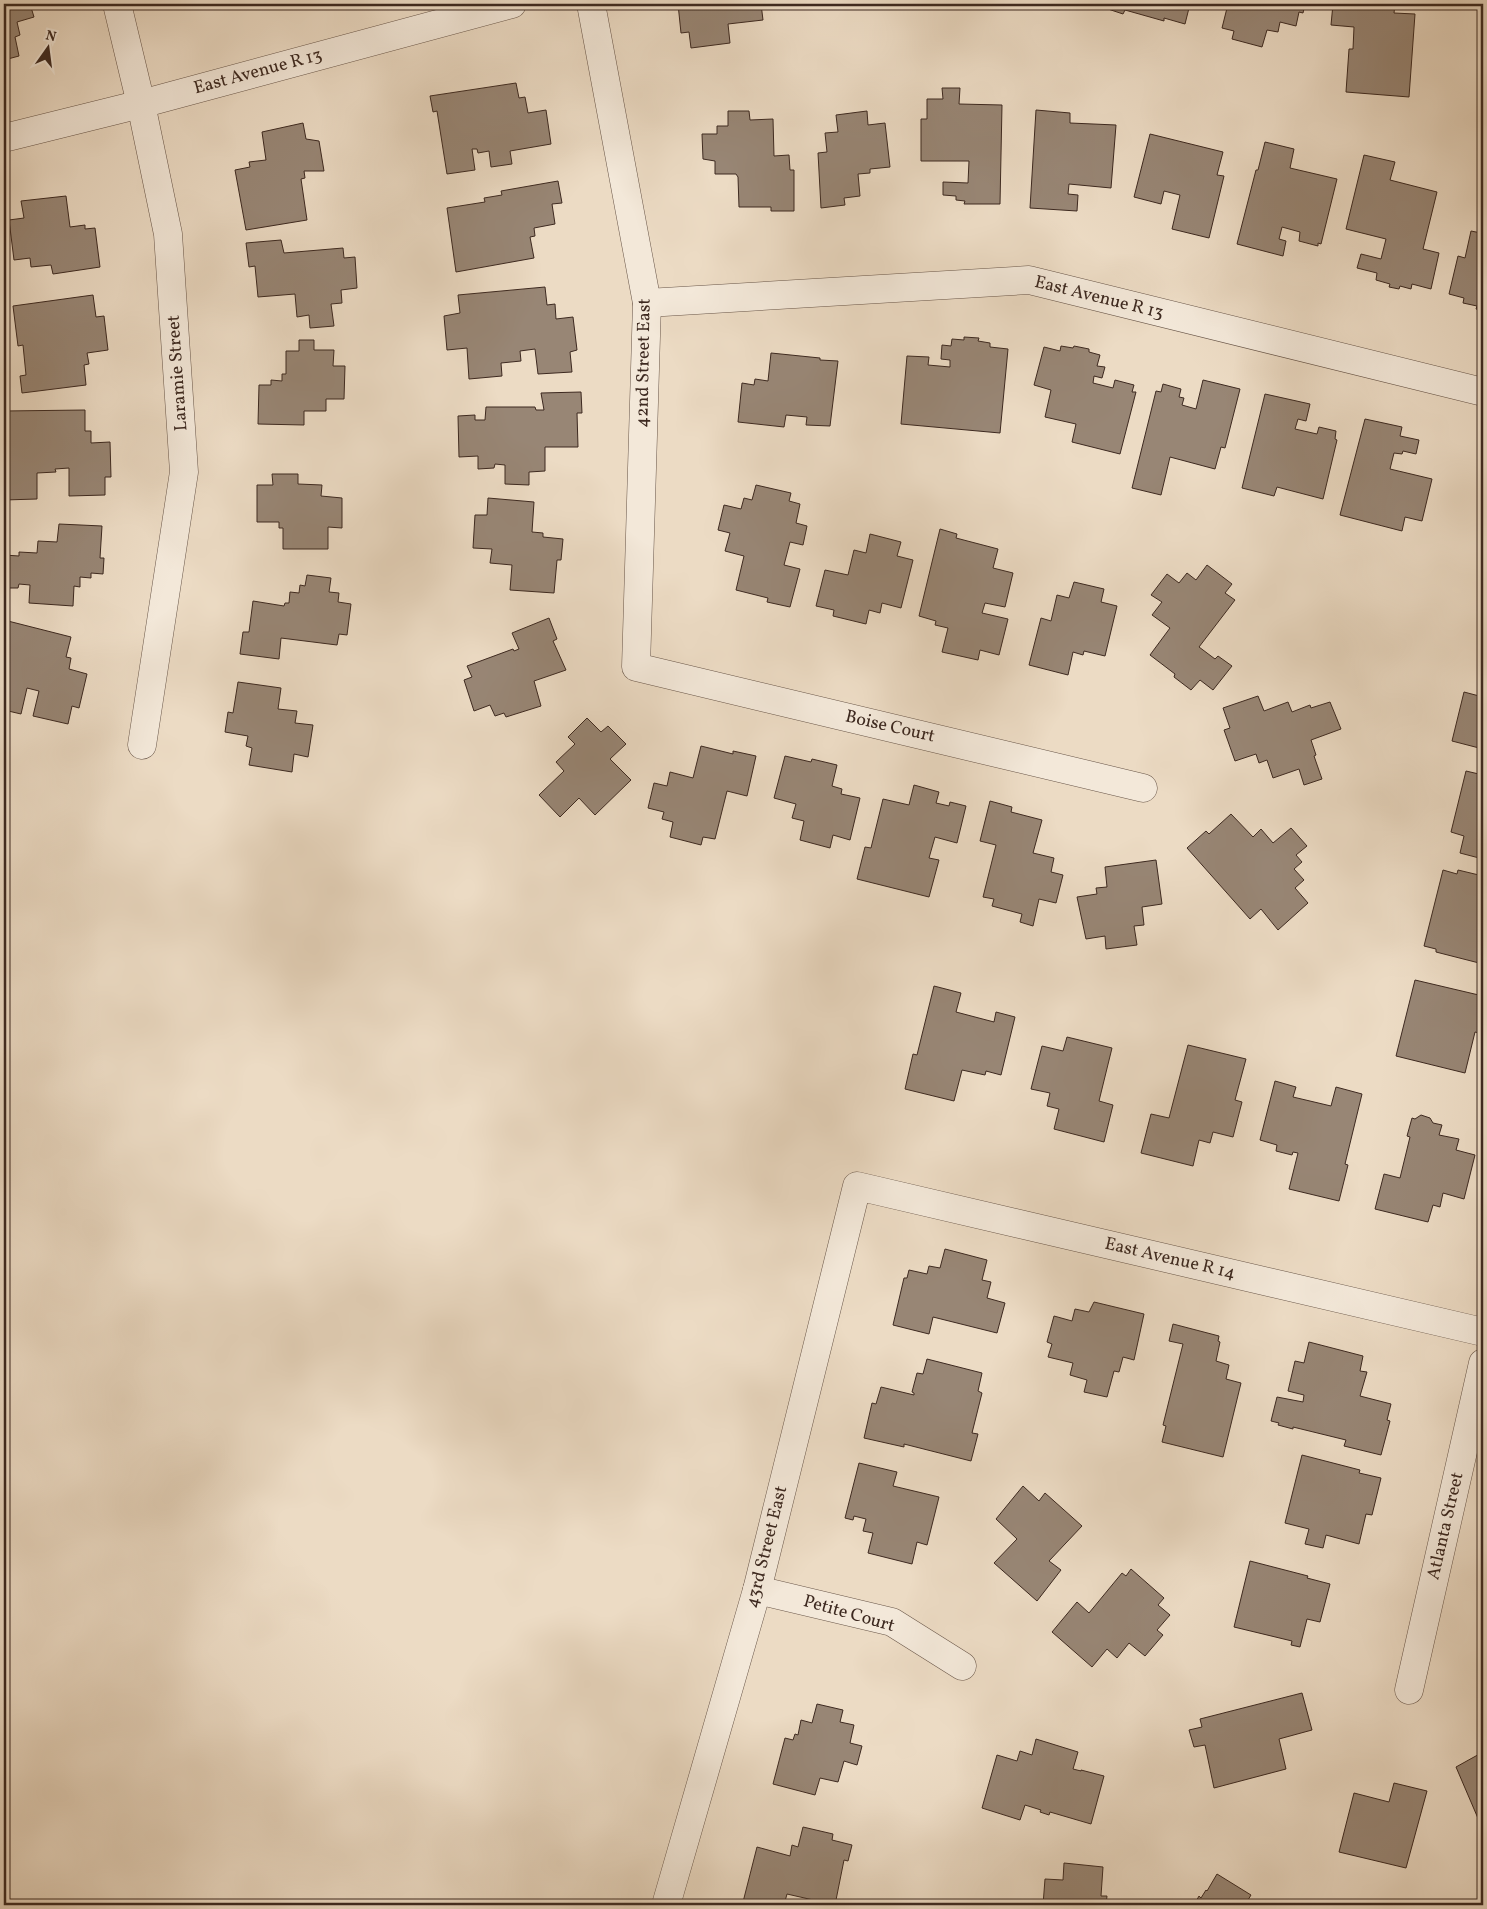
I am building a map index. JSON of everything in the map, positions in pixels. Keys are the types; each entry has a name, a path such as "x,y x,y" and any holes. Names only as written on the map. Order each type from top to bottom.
{"street":[{"name":"Laramie Street","path":"117,4 141,104 168,234 184,472 142,745"},
{"name":"East Avenue R 13","path":"4,138 141,104 512,4"},
{"name":"42nd Street East","path":"591,4 647,303 636,667"},
{"name":"East Avenue R 13","path":"647,303 1029,280 1483,392"},
{"name":"Boise Court","path":"636,667 1143,788"},
{"name":"East Avenue R 14","path":"857,1186 1483,1332"},
{"name":"43rd Street East","path":"666,1905 757,1590 857,1186"},
{"name":"Atlanta Street","path":"1409,1690 1483,1363"},
{"name":"Petite Court","path":"757,1590 892,1622 962,1666"}],"building":[{"path":"4,4 30,4 34,17 17,22 20,35 15,37 19,56 4,60"},
{"path":"678,4 761,4 763,20 728,24 730,43 691,48 689,32 681,33"},
{"path":"1106,4 1190,4 1185,24 1164,18 1164,21 1125,10 1123,14 1105,8"},
{"path":"1228,4 1305,4 1303,13 1299,12 1296,26 1280,22 1278,32 1267,30 1262,47 1232,39 1234,31 1222,28"},
{"path":"1333,4 1395,4 1394,13 1415,14 1409,97 1346,92 1349,49 1353,49 1354,27 1331,25"},
{"path":"516,83 519,98 525,97 528,113 546,110 551,144 510,151 512,164 491,167 489,151 478,153 477,149 472,149 475,170 447,174 437,111 433,112 430,96"},
{"path":"942,88 960,88 959,104 1002,105 1000,204 964,204 965,201 956,200 956,196 943,195 943,182 968,183 969,161 921,161 921,119 927,119 927,99 943,99"},
{"path":"1036,110 1070,113 1070,123 1116,125 1111,188 1069,184 1068,194 1078,195 1077,211 1030,208"},
{"path":"728,111 749,111 750,120 773,119 774,156 789,155 790,170 794,170 794,211 771,211 771,207 739,207 738,177 736,174 715,174 715,161 703,159 702,134 717,134 717,126 728,126"},
{"path":"867,111 868,125 885,123 890,167 870,169 870,173 858,174 860,196 844,198 845,205 821,208 818,153 827,152 825,133 838,132 836,115"},
{"path":"303,123 306,139 319,141 324,171 304,171 305,178 301,179 307,220 246,230 235,170 250,167 249,162 266,160 262,132"},
{"path":"1150,134 1223,152 1217,175 1224,176 1209,238 1172,229 1180,195 1164,191 1161,204 1134,197"},
{"path":"1265,142 1294,149 1290,168 1337,179 1321,244 1318,243 1318,246 1299,241 1300,232 1282,227 1279,239 1286,241 1283,256 1237,244"},
{"path":"1364,155 1395,162 1390,180 1437,192 1423,249 1439,253 1431,289 1412,284 1411,289 1400,286 1399,289 1389,287 1390,284 1376,280 1377,273 1357,268 1361,254 1381,259 1386,239 1346,229"},
{"path":"558,181 562,203 552,204 555,224 534,228 535,236 530,237 534,258 456,272 447,208 485,202 484,198 502,195 501,191"},
{"path":"66,196 70,227 85,225 85,229 95,228 100,267 53,274 51,265 31,267 30,258 14,260 9,220 24,218 21,201"},
{"path":"1483,224 1483,311 1476,309 1477,306 1463,303 1464,298 1449,294 1458,256 1465,258 1471,231 1481,233"},
{"path":"281,240 284,253 343,248 344,258 355,257 357,288 341,290 342,303 331,304 334,326 310,328 309,315 297,317 295,294 258,297 255,266 249,267 246,243"},
{"path":"545,287 547,305 555,304 556,319 573,317 577,350 570,352 572,372 538,374 535,349 520,351 521,361 501,363 502,376 469,379 467,348 447,350 444,316 460,313 458,295"},
{"path":"93,295 96,317 104,316 108,350 87,353 89,364 84,365 86,385 22,393 20,376 26,375 23,345 18,346 13,306"},
{"path":"964,337 979,338 978,341 990,343 990,347 1008,349 1000,433 901,424 907,356 929,357 928,365 950,367 950,360 941,359 942,345 951,346 952,339 964,340"},
{"path":"299,340 314,340 314,350 334,350 333,366 345,366 344,399 326,399 326,411 304,411 304,425 258,424 259,385 271,385 271,380 282,381 282,374 286,374 286,351 299,351"},
{"path":"1061,346 1089,349 1089,352 1100,355 1097,366 1105,367 1102,378 1094,376 1093,383 1113,388 1115,380 1134,385 1132,392 1136,392 1120,454 1072,442 1076,424 1045,417 1051,390 1034,385 1044,347 1060,351"},
{"path":"771,353 838,361 830,426 806,425 807,417 786,415 784,427 738,422 742,383 754,385 755,379 768,381"},
{"path":"1203,380 1240,389 1225,448 1221,447 1215,469 1170,457 1161,495 1132,488 1156,391 1161,392 1163,384 1181,389 1179,397 1184,398 1182,405 1196,409"},
{"path":"581,392 582,413 577,413 578,447 545,447 545,471 529,472 529,485 505,484 505,465 495,464 494,468 478,469 478,456 459,457 458,416 475,415 475,420 485,420 486,407 535,407 536,410 544,410 541,393"},
{"path":"1265,394 1310,404 1306,421 1298,419 1295,429 1317,434 1319,427 1336,431 1335,439 1337,440 1323,499 1277,487 1274,496 1242,488"},
{"path":"85,410 85,431 91,431 91,443 110,442 111,477 105,477 105,495 69,496 69,468 55,469 56,472 37,473 37,499 4,500 4,411"},
{"path":"1365,419 1402,427 1400,436 1419,440 1416,454 1403,451 1402,454 1394,453 1390,469 1432,479 1422,521 1405,517 1402,531 1340,515"},
{"path":"272,474 298,474 298,484 322,485 321,496 342,498 342,528 328,527 328,549 283,549 283,528 279,528 279,522 257,522 257,485 273,485"},
{"path":"756,485 791,493 789,501 800,504 796,523 807,526 803,545 790,542 784,565 800,569 790,607 767,602 768,598 736,590 744,556 725,551 730,533 718,530 724,505 741,509 744,498 752,500"},
{"path":"488,498 534,502 532,532 543,533 543,537 563,539 561,560 557,560 554,593 510,590 512,565 490,563 492,549 473,548 475,515 487,515"},
{"path":"59,524 102,526 100,558 104,558 103,574 91,573 91,578 80,577 80,587 74,586 73,606 29,603 30,585 19,584 18,588 4,588 4,555 19,556 19,552 37,553 38,541 57,542"},
{"path":"940,529 957,534 956,538 998,549 993,568 1013,573 1005,607 985,603 982,613 1008,619 999,655 980,650 978,660 942,652 948,628 935,625 936,621 919,616"},
{"path":"870,534 901,542 897,556 913,560 901,608 882,603 880,613 869,610 866,624 833,616 834,610 816,606 825,570 848,575 854,550 866,553"},
{"path":"1207,565 1232,584 1225,593 1235,600 1199,647 1215,659 1218,656 1232,666 1213,690 1200,680 1191,690 1174,677 1175,674 1150,655 1170,628 1152,615 1162,602 1151,595 1167,574 1179,583 1187,573 1196,580"},
{"path":"307,575 331,578 329,592 339,593 338,602 351,604 347,635 339,634 337,645 281,638 279,659 240,654 243,632 249,632 253,601 284,606 285,603 289,603 290,592 299,593 300,585 305,586"},
{"path":"1074,582 1104,589 1101,602 1117,606 1105,656 1084,651 1083,655 1073,652 1068,675 1029,665 1041,618 1051,621 1057,595 1069,598"},
{"path":"549,618 557,639 553,641 566,670 534,681 541,706 506,717 504,713 495,716 490,705 474,711 464,680 472,677 467,666 513,649 514,651 519,649 512,633"},
{"path":"4,620 71,637 66,657 71,658 69,669 87,674 79,708 72,706 68,724 33,716 39,691 27,688 21,714 4,710"},
{"path":"238,682 281,688 278,709 297,711 295,723 313,725 308,757 294,754 292,772 249,765 252,748 246,746 248,736 225,732 228,712 233,713"},
{"path":"1464,692 1483,697 1483,749 1452,741"},
{"path":"1258,696 1264,711 1288,702 1292,712 1310,705 1311,708 1330,702 1341,729 1311,740 1322,779 1304,785 1299,769 1273,778 1267,760 1259,763 1256,754 1235,761 1224,730 1230,728 1223,708"},
{"path":"587,718 601,732 608,726 626,744 610,759 631,780 595,815 579,798 560,817 539,795 564,771 556,762 575,744 568,737"},
{"path":"701,746 733,754 733,751 756,756 747,796 727,791 715,839 703,837 701,845 670,837 673,822 662,819 664,812 648,808 654,783 667,786 670,772 693,778"},
{"path":"785,756 811,762 812,759 837,765 832,786 842,789 841,794 860,798 850,840 833,835 830,848 800,840 804,821 792,818 796,804 774,798"},
{"path":"1466,771 1483,775 1483,859 1460,853 1464,836 1451,832"},
{"path":"914,785 939,792 936,803 949,806 950,802 966,806 957,843 935,837 929,858 939,860 929,897 857,879 865,847 871,848 883,799 909,805"},
{"path":"990,801 1012,807 1011,812 1042,820 1033,853 1054,858 1051,872 1063,875 1056,903 1039,899 1033,926 1020,922 1022,914 992,906 994,899 983,897 996,845 980,841"},
{"path":"1231,814 1253,837 1261,829 1273,843 1291,828 1307,846 1296,855 1302,862 1294,869 1304,880 1295,888 1308,903 1278,930 1261,909 1250,919 1187,848 1206,831 1209,834"},
{"path":"1156,860 1162,904 1142,907 1144,925 1134,926 1137,945 1106,949 1105,936 1086,939 1077,897 1097,894 1096,888 1107,887 1105,867"},
{"path":"1443,870 1457,874 1458,870 1483,876 1483,964 1436,952 1436,949 1424,946"},
{"path":"1415,980 1483,996 1483,1034 1475,1032 1465,1073 1396,1056"},
{"path":"934,986 961,993 956,1012 994,1022 996,1012 1015,1017 1001,1075 986,1071 985,1075 962,1070 954,1101 905,1089 913,1054 917,1055"},
{"path":"1067,1037 1112,1048 1099,1101 1113,1105 1104,1142 1054,1129 1059,1109 1047,1106 1050,1093 1031,1089 1042,1046 1063,1051"},
{"path":"1188,1045 1246,1059 1235,1100 1242,1102 1233,1137 1213,1132 1210,1143 1199,1140 1193,1166 1141,1153 1151,1114 1169,1118"},
{"path":"1275,1081 1296,1087 1293,1097 1331,1106 1336,1087 1362,1094 1345,1164 1348,1165 1339,1201 1289,1189 1298,1153 1293,1152 1292,1155 1276,1151 1277,1145 1260,1140"},
{"path":"1421,1115 1430,1118 1433,1123 1442,1125 1439,1135 1459,1139 1456,1150 1475,1155 1464,1199 1443,1193 1440,1207 1433,1205 1428,1222 1375,1209 1384,1174 1400,1178 1410,1137 1407,1136 1412,1118 1415,1119"},
{"path":"945,1249 987,1260 982,1280 991,1282 987,1298 1005,1303 997,1333 933,1317 929,1334 893,1325 904,1278 907,1278 909,1270 927,1274 929,1266 940,1268"},
{"path":"1094,1302 1144,1314 1134,1360 1123,1357 1119,1372 1114,1371 1107,1397 1084,1392 1087,1380 1070,1375 1073,1363 1048,1357 1052,1344 1047,1342 1054,1316 1072,1321 1075,1309 1089,1312"},
{"path":"1173,1324 1219,1336 1218,1341 1220,1342 1216,1361 1229,1365 1226,1379 1241,1383 1223,1457 1162,1442 1166,1426 1163,1425 1183,1344 1169,1341"},
{"path":"1309,1342 1363,1356 1360,1371 1367,1372 1360,1396 1391,1404 1387,1420 1390,1421 1381,1455 1344,1446 1346,1440 1293,1427 1293,1429 1271,1421 1277,1397 1303,1402 1304,1395 1288,1391 1295,1361 1304,1363"},
{"path":"927,1359 982,1373 978,1391 982,1393 972,1433 978,1434 971,1461 904,1444 904,1447 864,1438 872,1403 876,1404 881,1387 914,1395 912,1392 917,1373 923,1374"},
{"path":"1302,1455 1360,1470 1359,1473 1381,1478 1372,1515 1366,1514 1359,1544 1326,1535 1323,1548 1305,1544 1309,1529 1285,1523"},
{"path":"859,1463 897,1472 893,1486 939,1497 927,1545 917,1542 912,1564 868,1553 873,1533 863,1531 866,1519 854,1516 853,1520 845,1518"},
{"path":"1023,1486 1039,1501 1045,1493 1082,1526 1049,1561 1061,1570 1037,1601 994,1563 1017,1539 996,1519"},
{"path":"1250,1561 1308,1576 1307,1578 1330,1584 1320,1622 1307,1619 1300,1647 1291,1645 1292,1641 1234,1627"},
{"path":"1131,1569 1164,1598 1158,1605 1170,1615 1157,1630 1163,1635 1145,1656 1129,1643 1117,1658 1107,1649 1092,1667 1052,1632 1077,1602 1089,1613 1122,1573 1126,1576"},
{"path":"1302,1693 1312,1730 1279,1739 1286,1769 1214,1788 1205,1745 1194,1747 1189,1730 1202,1727 1200,1719"},
{"path":"817,1704 843,1710 840,1722 854,1725 850,1743 862,1746 857,1765 844,1761 838,1782 820,1778 815,1795 773,1784 785,1738 793,1740 795,1734 798,1735 801,1720 812,1723"},
{"path":"1036,1739 1078,1752 1073,1769 1104,1776 1091,1824 1050,1812 1049,1815 1040,1812 1041,1810 1025,1805 1020,1820 982,1808 997,1755 1017,1761 1020,1751 1032,1755"},
{"path":"1483,1752 1483,1830 1456,1767"},
{"path":"1394,1783 1427,1791 1406,1868 1339,1852 1354,1793 1389,1802"},
{"path":"803,1827 833,1834 832,1840 852,1845 848,1861 844,1860 835,1905 825,1905 822,1902 787,1894 784,1905 743,1902 757,1847 790,1856 792,1845 798,1847"},
{"path":"1064,1863 1103,1867 1101,1896 1107,1896 1106,1905 1043,1905 1045,1879 1063,1880"},
{"path":"1217,1874 1251,1895 1245,1905 1194,1905 1199,1896 1201,1898 1207,1891"}]}
